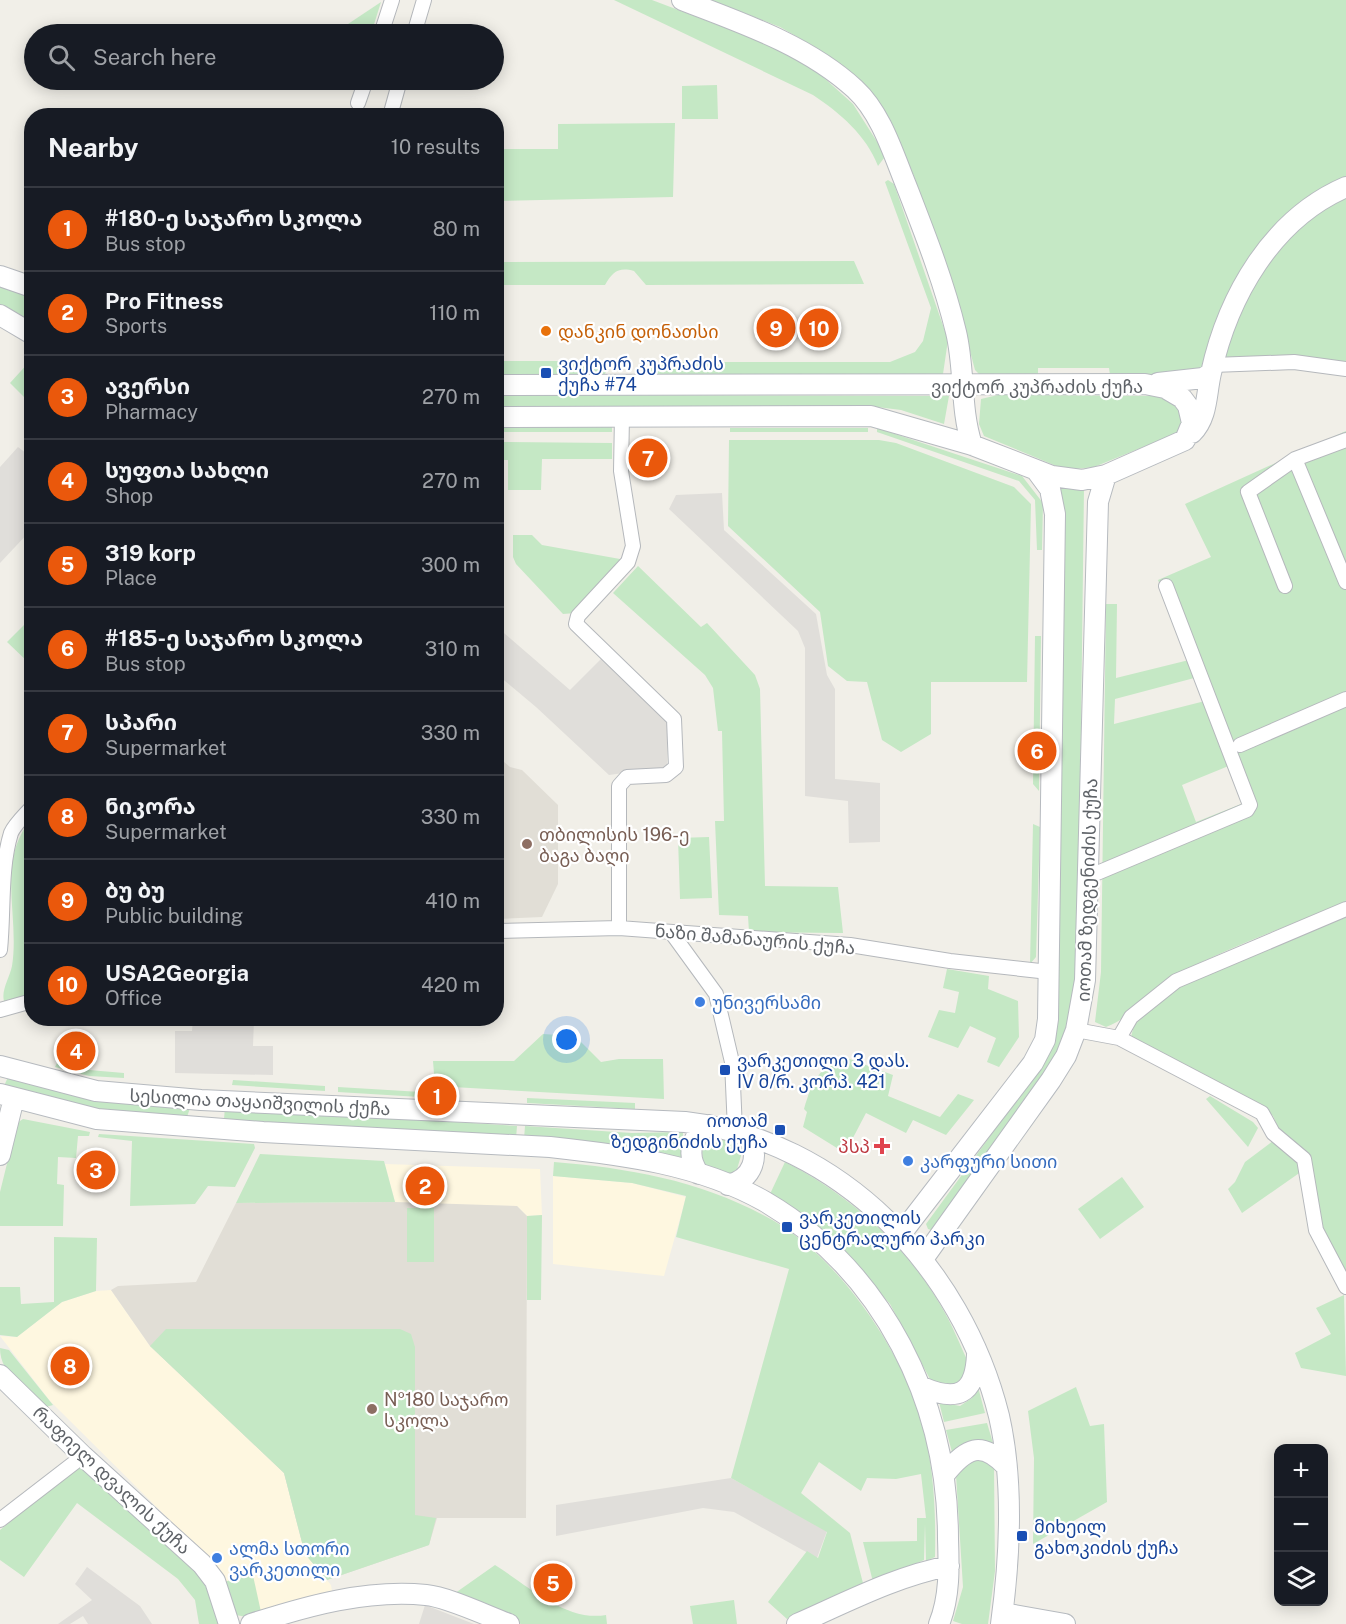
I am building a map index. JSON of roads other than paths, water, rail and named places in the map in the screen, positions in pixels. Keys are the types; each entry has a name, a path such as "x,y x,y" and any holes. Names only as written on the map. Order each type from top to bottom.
{"main road":[{"path":"682,0 744,24 800,50 836,72 864,100 877,118 932,252 956,332 964,386 965,419 972,445"},
{"path":"504,417 871,416 972,445 1036,470 1073,480 1106,475 1185,440 1202,421 1212,369 1233,305 1283,230 1310,206 1346,187"},
{"path":"0,276 24,284"},
{"path":"0,315 24,328"},
{"path":"1145,384 1195,380 1212,369"},
{"name":"ვიქტორ კუპრაძის ქუჩა","path":"504,385 1145,384 1166,388 1182,398 1188,406 1192,423 1185,440"},
{"name":"იოთამ ზედგენიძის ქუჩა","path":"901,1234 950,1174 1041,1049 1047,1031 1056,514 1050,489 1036,470"},
{"name":"იოთამ ზედგენიძის ქუჩა","path":"923,1259 1051,1080 1066,1056 1076,1030 1085,980 1090,876 1098,502 1106,475"},
{"name":"სესილია თაყაიშვილის ქუჩა","path":"0,1066 96,1091 187,1099 521,1116 656,1120 709,1125 741,1132 799,1156 860,1195 901,1234 923,1259 958,1315 977,1354 999,1416 1006,1466 1007,1542 1002,1618"},
{"path":"0,1155 7,1096"},
{"name":"სესილია თაყაიშვილის ქუჩა","path":"7,1096 97,1119 224,1130 550,1147 653,1161 728,1185 783,1214 843,1267 885,1317 922,1387 945,1474 949,1566 946,1599 939,1624"},
{"path":"183,1127 192,1125 199,1116 196,1106 187,1099"},
{"path":"224,1130 219,1123 217,1112 226,1101"},
{"path":"699,1174 691,1158 691,1149 697,1134 709,1125"},
{"path":"728,1185 747,1176 753,1168 755,1157 753,1144 741,1132"},
{"path":"922,1387 945,1395 962,1393 973,1381 977,1354"},
{"name":"რაფიელ დვალის ქუჩა","path":"0,1375 82,1456 202,1564 215,1581 229,1624"},
{"path":"945,1474 957,1458 977,1450 994,1454 1006,1466"},
{"path":"796,1624 886,1586 930,1570 949,1566"},
{"path":"251,1624 307,1606 363,1597 428,1595 509,1624"},
{"path":"1002,1618 1065,1624"}],"street":[{"path":"384,24 392,0"},
{"path":"417,24 424,0"},
{"path":"358,103 363,90"},
{"path":"392,108 397,90"},
{"path":"1212,369 1294,362 1346,369"},
{"path":"619,928 619,786 627,777 666,776 676,767 674,719 576,624 578,616 632,555 633,546 621,471 622,416"},
{"path":"1285,586 1248,492 1295,459 1346,441"},
{"path":"1295,459 1346,582"},
{"path":"1090,876 1247,810 1250,805 1166,586"},
{"path":"1240,745 1346,699"},
{"path":"0,950 3,924 3,862 12,831 24,817"},
{"path":"1119,1038 1131,1017 1176,981 1346,909"},
{"name":"ნაზი შამანაურის ქუჩა","path":"504,931 619,928 850,945 1022,971 1049,972"},
{"path":"672,932 716,994 732,1062 741,1132"},
{"path":"0,1010 24,1003"},
{"path":"1076,1030 1119,1038 1262,1113 1273,1133 1298,1152 1307,1170 1312,1216 1316,1230 1346,1287"},
{"path":"0,1520 82,1456"}],"place":[{"name":"ბუ ბუ","path":"776,328"},
{"name":"USA2Georgia","path":"819,328"},
{"name":"დანკინ დონათსი","path":"546,331"},
{"name":"ვიქტორ კუპრაძის ქუჩა #74","path":"546,373"},
{"name":"სპარი","path":"648,458"},
{"name":"#185-ე საჯარო სკოლა","path":"1037,751"},
{"name":"თბილისის 196-ე ბაგა ბაღი","path":"527,844"},
{"name":"უნივერსამი","path":"700,1002"},
{"name":"სუფთა სახლი","path":"76,1051"},
{"name":"ვარკეთილი 3 დას. IV მ/რ. კორპ. 421","path":"725,1070"},
{"name":"#180-ე საჯარო სკოლა","path":"437,1096"},
{"name":"იოთამ ზედგინიძის ქუჩა","path":"780,1130"},
{"name":"პსპ","path":"882,1146"},
{"name":"კარფური სითი","path":"908,1161"},
{"name":"ავერსი","path":"96,1170"},
{"name":"Pro Fitness","path":"425,1186"},
{"name":"ვარკეთილის ცენტრალური პარკი","path":"787,1227"},
{"name":"ნიკორა","path":"70,1366"},
{"name":"№180 საჯარო სკოლა","path":"372,1409"},
{"name":"მიხეილ გახოკიძის ქუჩა","path":"1022,1536"},
{"name":"ალმა სთორი ვარკეთილი","path":"217,1558"},
{"name":"319 korp","path":"553,1583"}]}
